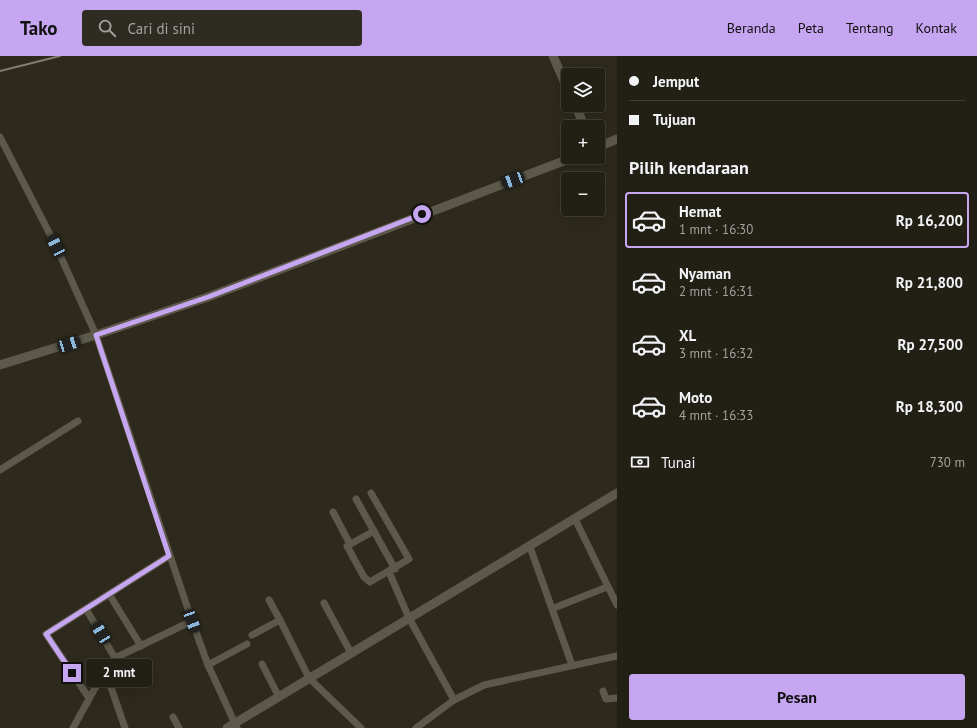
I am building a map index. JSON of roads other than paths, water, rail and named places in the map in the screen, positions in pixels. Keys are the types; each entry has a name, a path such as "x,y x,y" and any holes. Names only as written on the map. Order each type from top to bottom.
{"main road":[{"path":"552,56 561,75"},
{"path":"605,144 617,139"},
{"path":"0,365 96,335 208,297 561,162"},
{"path":"227,728 236,725 309,678 575,520 617,493"}],"street":[{"path":"0,137 56,246 96,335 192,621 208,665 236,725"},
{"path":"0,470 78,421"},
{"path":"371,493 409,556 409,559 407,562 370,582 366,581 347,547 374,531"},
{"path":"356,499 374,531 392,570 409,618 454,700"},
{"path":"333,512 350,544"},
{"path":"575,520 617,605"},
{"path":"530,547 554,608 572,665"},
{"path":"90,698 46,634 169,556"},
{"path":"554,608 607,587"},
{"path":"108,594 141,646"},
{"path":"269,600 309,678 360,728"},
{"path":"324,603 351,653"},
{"path":"86,609 115,658"},
{"path":"252,635 280,620"},
{"path":"73,728 105,670 115,658 192,621"},
{"path":"208,665 247,644"},
{"path":"416,728 454,700 484,685 617,656"},
{"path":"262,664 279,697"},
{"path":"105,670 125,728"},
{"path":"603,691 606,699 617,698"},
{"path":"173,717 179,728"}],"railway":[{"path":"0,71 60,56"}]}
